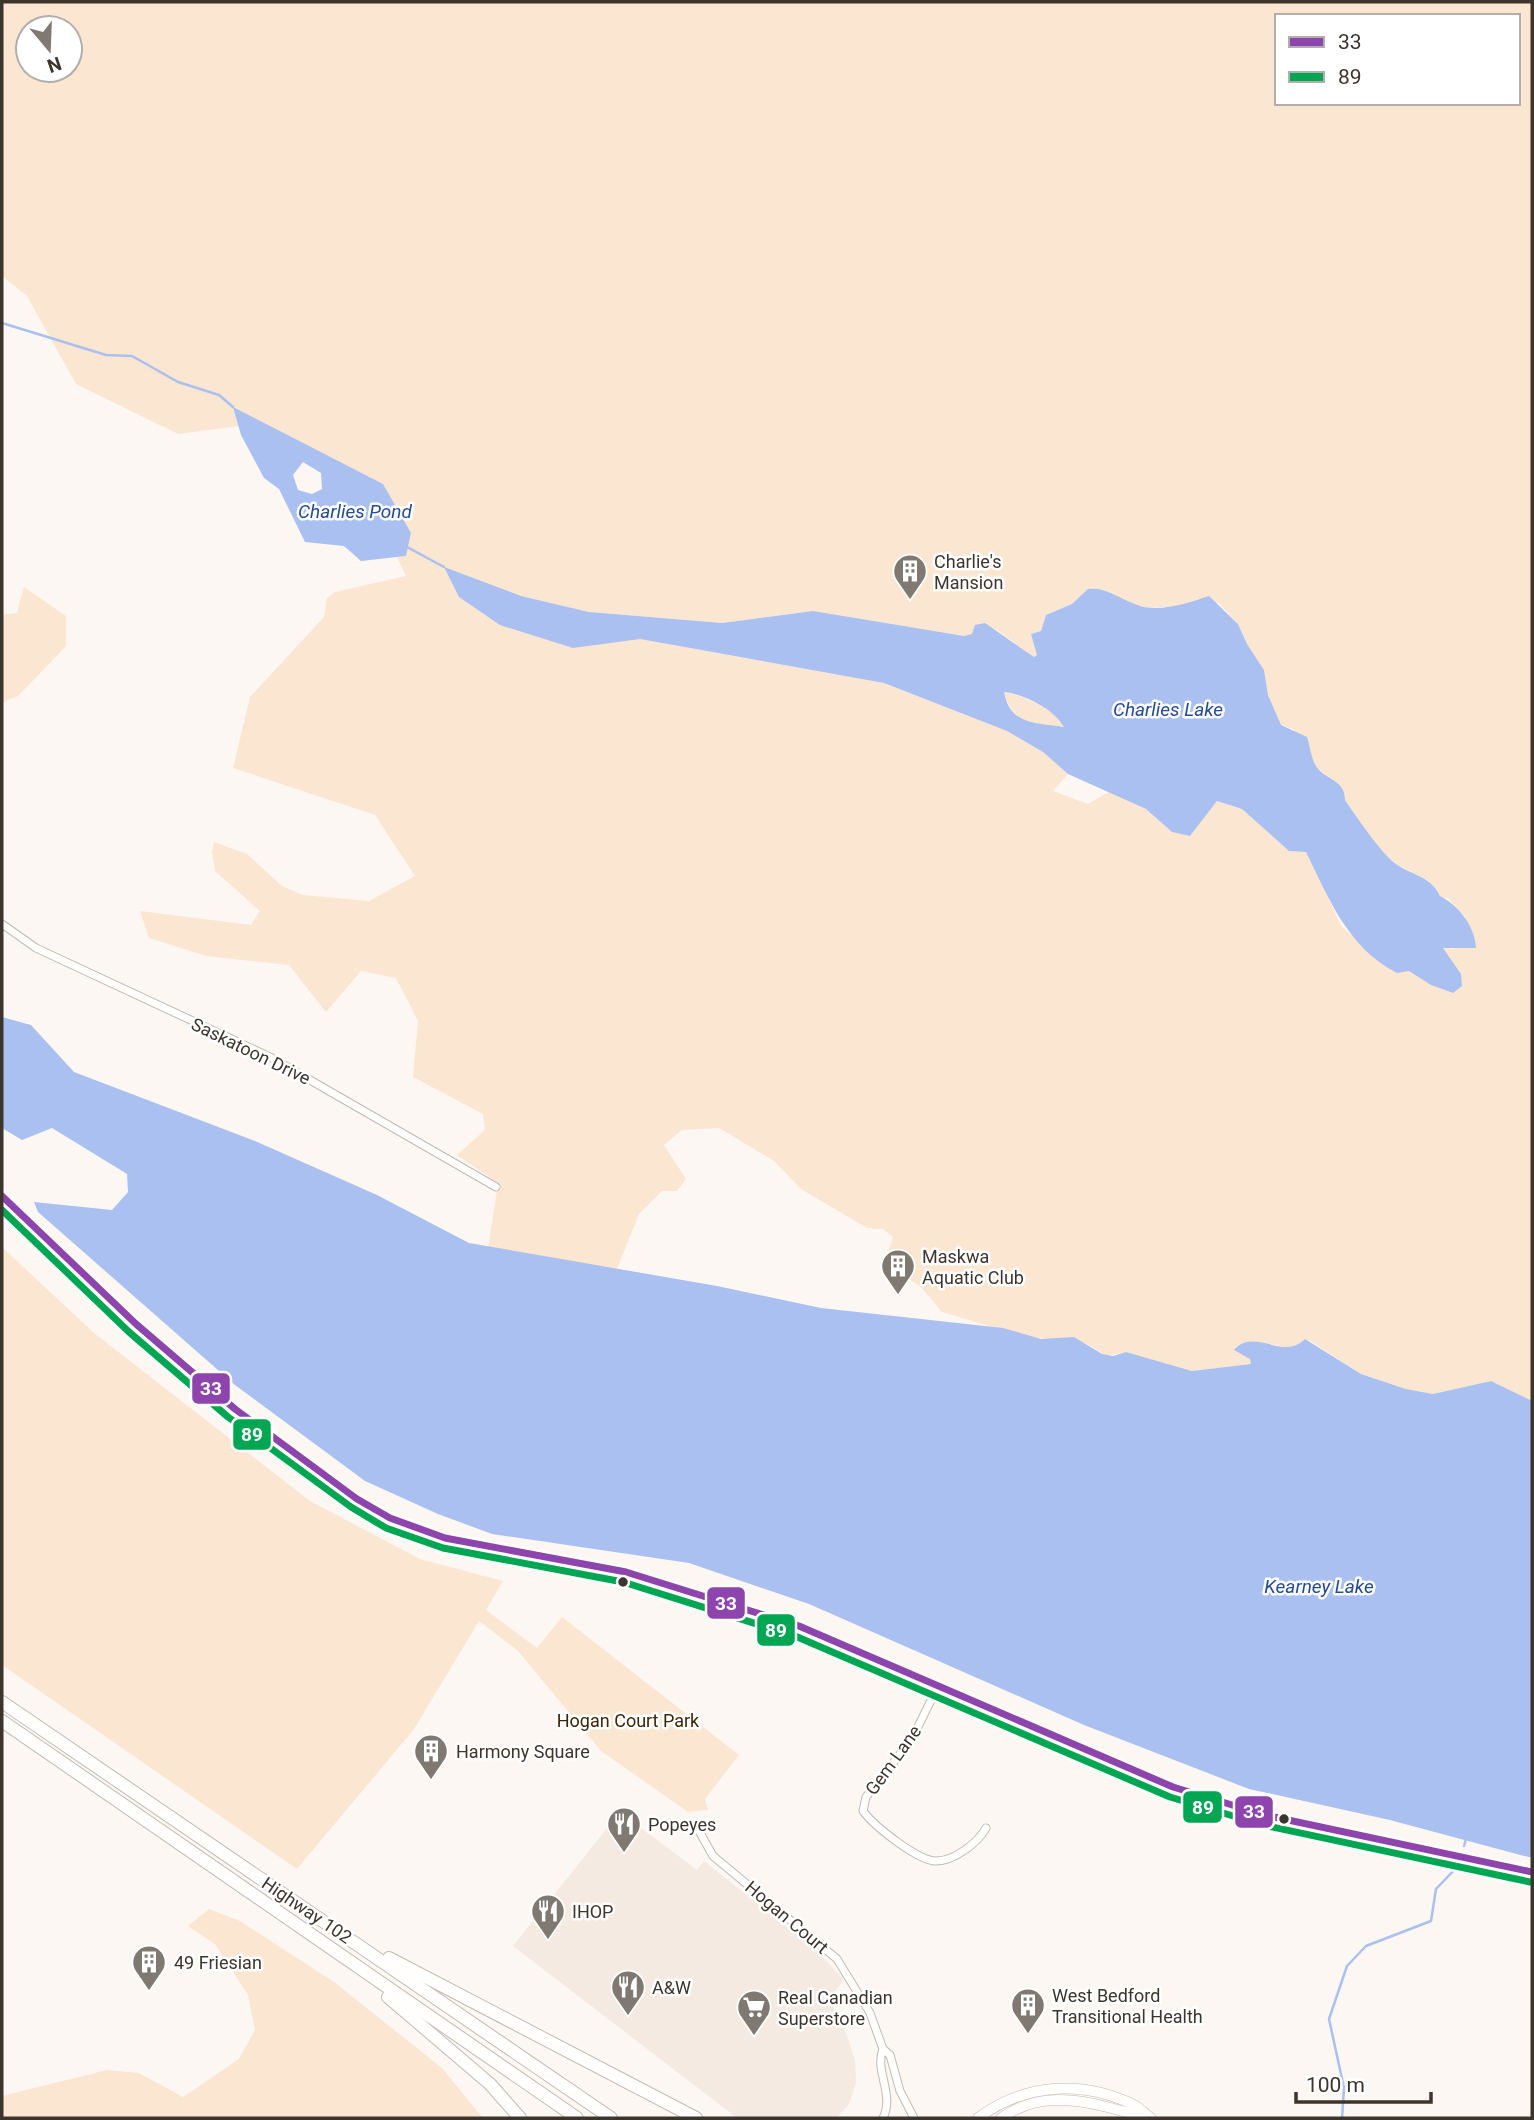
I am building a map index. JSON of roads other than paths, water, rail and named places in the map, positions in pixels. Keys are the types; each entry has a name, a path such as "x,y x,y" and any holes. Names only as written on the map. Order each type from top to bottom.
{"highway":[{"name":"Highway 102","path":"2,1702 611,2118"},
{"name":"Highway 102","path":"2,1721 577,2118"},
{"path":"336,1930 516,2027 696,2118"},
{"path":"325,1945 473,2068 520,2118"}],"main road":[{"path":"2,1196 136,1324 235,1409 373,1510 445,1538 626,1572 799,1626 1173,1787 1233,1807 1532,1872"},
{"path":"978,2118 997,2104 1028,2091 1064,2087 1115,2097 1137,2106 1148,2116"},
{"path":"1001,2118 1026,2105 1071,2098 1134,2115 1148,2116"}],"street":[{"name":"Saskatoon Drive","path":"2,924 36,948 270,1058 496,1187"},
{"name":"Gem Lane","path":"938,1686 912,1740 866,1797 863,1811 901,1843 930,1860 943,1860 971,1846 986,1828"},
{"name":"Hogan Court","path":"699,1831 713,1856 837,1959 870,2013 883,2049 890,2055 900,2091 914,2118"},
{"name":"Hogan Court","path":"883,2049 879,2059 888,2101 883,2118"}],"water":[{"name":"Charlies Pond","path":"233,407 383,484 411,533 406,556 361,561 344,546 305,542 279,489 264,478 241,435","holes":["303,462 321,473 322,489 312,494 298,490 293,475"]},
{"name":"Charlies Lake","path":"444,567 521,596 589,612 722,623 813,611 964,636 972,634 975,625 985,623 1034,657 1037,655 1031,634 1041,631 1046,615 1072,604 1088,589 1114,594 1148,608 1175,606 1209,596 1238,624 1264,670 1268,695 1281,725 1307,737 1316,766 1342,788 1345,800 1372,838 1395,864 1424,878 1436,888 1440,896 1459,911 1469,924 1476,948 1443,948 1461,974 1462,986 1453,993 1431,985 1409,971 1397,973 1380,963 1353,936 1332,904 1306,852 1289,851 1242,809 1217,801 1190,836 1172,832 1146,809 1068,774 1043,752 1007,731 884,683 640,639 573,648 500,625 459,597","holes":["1004,692 1045,708 1064,727 1036,723 1019,717 1007,703"]},
{"name":"Kearney Lake","path":"2,1017 31,1025 74,1072 255,1141 377,1195 469,1243 717,1286 821,1308 1003,1328 1041,1339 1074,1337 1102,1354 1113,1356 1126,1352 1192,1371 1251,1364 1250,1359 1234,1350 1242,1344 1259,1342 1288,1347 1305,1339 1361,1374 1406,1389 1433,1394 1491,1381 1532,1401 1532,1858 1390,1820 1249,1789 1084,1725 809,1604 689,1563 492,1534 438,1514 365,1481 235,1385 38,1212 34,1202 112,1210 128,1192 127,1174 52,1128 22,1140 2,1128"}],"waterway":[{"path":"2,323 106,355 132,356 178,382 219,395 233,407"},
{"path":"407,547 444,567"},
{"path":"1464,1846 1466,1839"},
{"path":"1342,2118 1344,2088 1329,2019 1347,1966 1366,1946 1431,1921 1436,1889 1459,1865"}],"place":[{"name":"Charlie's Mansion","path":"910,601"},
{"name":"Maskwa Aquatic Club","path":"898,1296"},
{"name":"Harmony Square","path":"431,1781"},
{"name":"Popeyes","path":"624,1854"},
{"name":"IHOP","path":"548,1941"},
{"name":"49 Friesian","path":"149,1992"},
{"name":"A&W","path":"628,2017"},
{"name":"West Bedford Transitional Health","path":"1028,2035"},
{"name":"Real Canadian Superstore","path":"754,2037"}],"park label":[{"name":"Hogan Court Park","path":"628,1720"}]}
